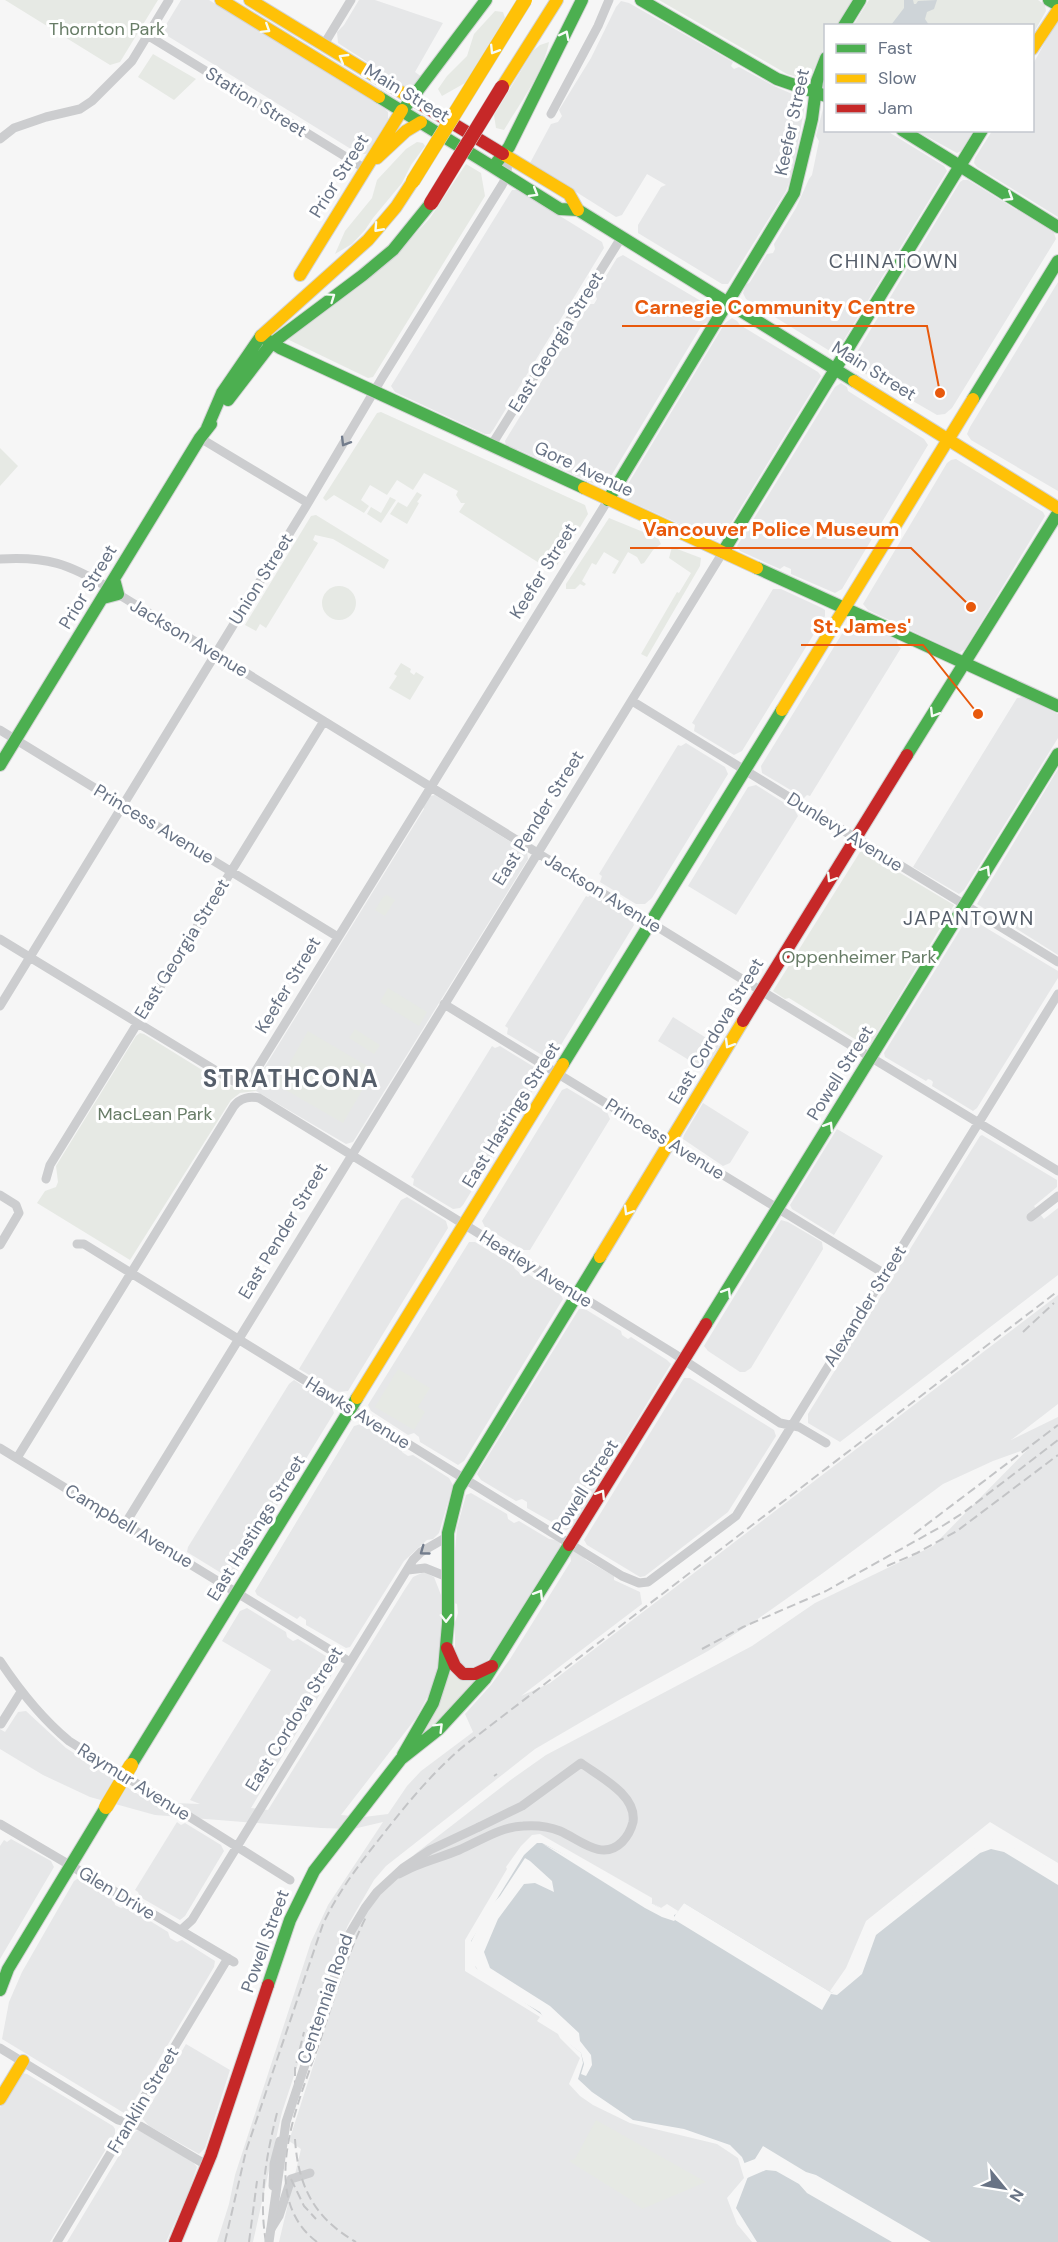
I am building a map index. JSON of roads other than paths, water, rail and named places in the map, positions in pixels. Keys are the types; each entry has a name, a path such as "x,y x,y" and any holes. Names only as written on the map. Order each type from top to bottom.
{"main road":[{"name":"Main Street","path":"221,0 560,209 578,210"},
{"name":"Main Street","path":"250,0 411,99 507,151 569,194 578,210 621,238 1058,508"},
{"name":"Prior Street","path":"300,275 364,168 402,110 486,0"},
{"path":"266,340 368,240 396,207 525,0"},
{"path":"266,340 297,322 395,248 431,203 557,0"},
{"path":"493,167 507,151 582,0"},
{"path":"641,0 777,79 820,94"},
{"path":"845,24 860,0"},
{"path":"1034,46 1058,8 1049,0"},
{"name":"Keefer Street","path":"608,500 794,193 820,94 824,65"},
{"path":"364,168 406,131 421,122"},
{"path":"905,132 1058,227"},
{"name":"East Pender Street","path":"723,552 981,132"},
{"name":"East Hastings Street","path":"0,1990 4,1973 131,1765 1058,261"},
{"name":"Prior Street","path":"0,765 111,590 203,433 217,418 266,340"},
{"name":"Gore Avenue","path":"266,340 491,446 1058,706"},
{"name":"East Cordova Street","path":"401,1759 436,1697 444,1670 447,1537 453,1505 465,1479 761,991 1058,513"},
{"name":"Powell Street","path":"175,2242 208,2166 294,1908 314,1871 401,1759 427,1740 480,1684 494,1665 1058,754"},
{"path":"446,1647 455,1668 462,1675 478,1674 494,1665"},
{"path":"0,2099 23,2061"}],"street":[{"path":"0,139 14,128 34,120 80,109 92,101 132,61 169,0"},
{"path":"323,46 351,0"},
{"path":"551,114 598,26 609,0"},
{"name":"Station Street","path":"147,35 364,168"},
{"name":"Union Street","path":"0,1006 507,176 507,151"},
{"name":"East Georgia Street","path":"491,446 621,238"},
{"path":"203,433 308,503"},
{"name":"Keefer Street","path":"136,1023 233,1081 244,1081 257,1071 608,500"},
{"name":"East Pender Street","path":"125,1524 723,552"},
{"name":"Jackson Avenue","path":"0,559 27,558 62,563 111,590 761,991 1058,1171"},
{"name":"Dunlevy Avenue","path":"632,701 1058,962"},
{"name":"East Georgia Street","path":"46,1179 50,1165 136,1023 324,721"},
{"name":"Princess Avenue","path":"0,730 338,937"},
{"path":"0,939 136,1023"},
{"name":"Alexander Street","path":"639,1583 653,1580 736,1516 1058,994"},
{"name":"Princess Avenue","path":"444,1004 885,1274"},
{"name":"Heatley Avenue","path":"131,1273 234,1106 244,1099 259,1098 684,1360 780,1424 799,1427 826,1443"},
{"path":"0,1195 16,1205 18,1209 17,1217 0,1245"},
{"path":"1031,1217 1058,1196"},
{"name":"Hawks Avenue","path":"77,1244 84,1244 625,1577 639,1583"},
{"path":"17,1458 131,1273"},
{"name":"Campbell Avenue","path":"0,1448 350,1662"},
{"name":"East Cordova Street","path":"181,1930 192,1920 413,1560 421,1552 447,1537"},
{"path":"408,1570 425,1568 445,1576"},
{"name":"Raymur Avenue","path":"0,1661 21,1692 44,1719 75,1745 290,1880"},
{"path":"1,1724 21,1692"},
{"name":"Centennial Road","path":"268,2239 274,2164 283,2127 325,1991 345,1937 358,1912 375,1892 402,1872 510,1828 546,1827 560,1831 587,1846 602,1850 611,1849 625,1839 629,1833 633,1816 632,1809 627,1800 581,1763 522,1806 430,1850 403,1868 371,1900 347,1938 286,2122 268,2239"},
{"name":"Glen Drive","path":"0,1824 231,1960"},
{"name":"Franklin Street","path":"57,2242 231,1960"},
{"path":"0,2048 118,2120 140,2126 208,2166"},
{"path":"268,2239 279,2217 291,2179 310,2173"}],"railway":[{"path":"225,2242 246,2151 323,1924 343,1888 393,1821 422,1787 465,1745 1058,1291"},
{"path":"1023,1332 1054,1303"},
{"path":"914,1534 1058,1425"},
{"path":"702,1649 743,1627 826,1591 944,1525 1058,1440"},
{"path":"887,1566 957,1531 1058,1455"},
{"path":"317,2242 299,2222 288,2199 285,2173 288,2146 302,2090 346,1963 366,1917"},
{"path":"295,2103 295,2069 304,2032"},
{"path":"266,2242 263,2191 270,2142 278,2109"},
{"path":"295,2139 300,2172 311,2199 329,2222 356,2242"},
{"path":"291,2179 304,2206 316,2219"},
{"path":"249,2242 257,2181"}],"place":[{"name":"Carnegie Community Centre","path":"940,393"},
{"name":"Vancouver Police Museum","path":"971,607"},
{"name":"St. James'","path":"978,714"}],"district":[{"name":"CHINATOWN","path":"894,261"},
{"name":"JAPANTOWN","path":"969,918"},
{"name":"STRATHCONA","path":"291,1079"}],"park label":[{"name":"Thornton Park","path":"107,29"},
{"name":"Oppenheimer Park","path":"859,957"},
{"name":"MacLean Park","path":"155,1114"}]}
